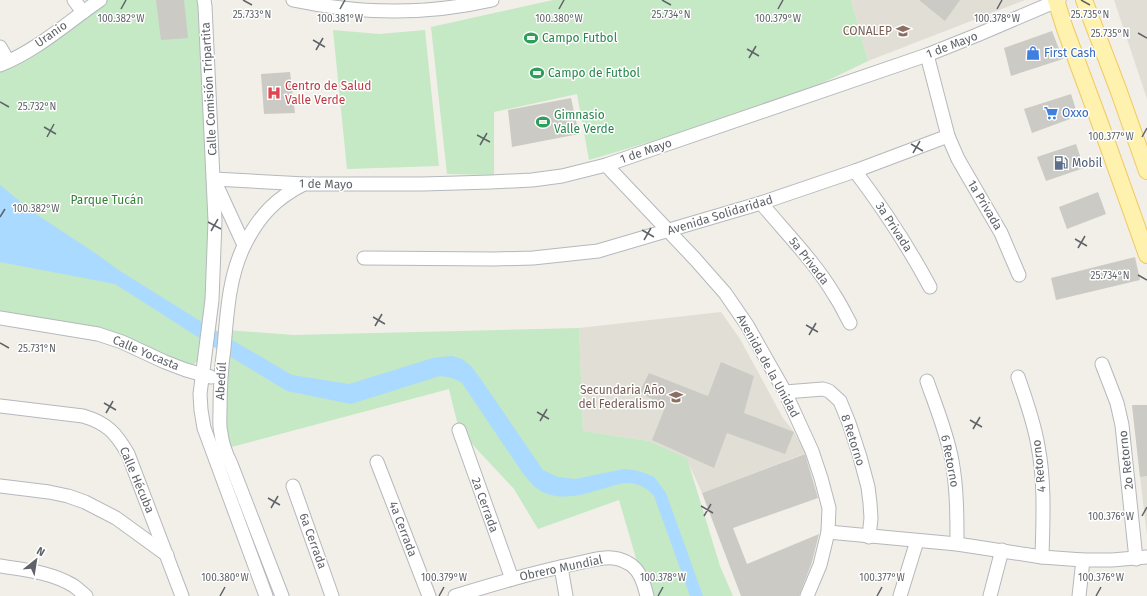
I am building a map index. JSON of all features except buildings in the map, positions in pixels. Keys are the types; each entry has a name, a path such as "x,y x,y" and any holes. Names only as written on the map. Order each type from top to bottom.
{"main road":[{"path":"1057,0 1064,29 1147,255"},
{"path":"1084,0 1147,171"}],"street":[{"path":"74,0 83,12"},
{"name":"Uranio","path":"4,63 54,33 100,0"},
{"name":"Calle Comisión Tripartita","path":"204,0 214,179"},
{"path":"293,0 346,8 391,11 432,9 492,0"},
{"name":"1 de Mayo","path":"214,179 305,184 423,184 532,180 562,176 606,165 926,54 977,35 1057,0"},
{"path":"0,47 4,63"},
{"name":"1a Privada","path":"926,54 948,136 958,159 1001,232 1019,275"},
{"name":"Avenida Solidaridad","path":"364,258 533,258 598,250 761,203 854,171 948,136"},
{"name":"Avenida de la Unidad","path":"606,165 669,230 725,293 747,326 786,392 812,451 822,478 829,508 828,532 820,565 808,596"},
{"name":"3a Privada","path":"854,171 900,234 930,287"},
{"path":"214,179 244,245"},
{"name":"Abedúl","path":"214,179 215,221 212,300 200,394 201,410 204,428 266,596"},
{"name":"Abedúl","path":"282,596 224,449 220,431 220,378 229,300 233,279 244,245 253,229 279,199 290,191 305,184"},
{"name":"5a Privada","path":"761,203 823,277 836,296 850,323"},
{"name":"Calle Yocasta","path":"0,318 98,334 122,342 186,370 202,375 220,378"},
{"name":"2o Retorno","path":"1102,364 1117,404 1122,425 1141,558"},
{"name":"4 Retorno","path":"1018,377 1034,424 1042,474 1042,557"},
{"name":"6 Retorno","path":"927,381 946,433 952,459 956,488 957,544"},
{"name":"8 Retorno","path":"786,392 823,389 835,395 840,401 849,423 868,487 871,518 869,537"},
{"name":"Calle Hécuba","path":"0,406 83,416 96,420 109,429 120,440 128,454 182,596"},
{"name":"2a Cerrada","path":"459,430 512,579"},
{"name":"4a Cerrada","path":"377,462 429,596"},
{"path":"0,486 49,492 68,496 85,502 116,518 167,555"},
{"name":"6a Cerrada","path":"293,486 332,596"},
{"path":"828,532 957,544 1042,557 1083,560 1141,558"},
{"path":"900,596 917,541"},
{"path":"990,596 1002,550"},
{"name":"Obrero Mundial","path":"455,596 479,592 512,579 605,558 618,559 629,563 637,570 644,583 648,596"},
{"path":"1078,596 1083,560"},
{"path":"0,566 43,573 58,578 74,586 86,596"},
{"path":"561,567 566,596"}],"shaded area":[{"name":"CONALEP","path":"851,0 1025,0 868,61"},
{"path":"1114,0 1147,0 1147,99"},
{"name":"Secundaria Año del Federalismo","path":"721,312 740,339 783,418 794,432 806,453 702,493 686,458 649,441 583,431 579,328"},
{"path":"1132,405 1147,405 1147,535 1146,528"}],"green space":[{"name":"Parque Tucán","path":"101,0 201,0 214,179 208,341 198,361 186,370 122,342 0,318 0,65"},
{"path":"553,0 851,0 868,61 781,103 589,160 577,94 494,112 494,175 447,174 431,27"},
{"path":"333,30 379,34 425,30 439,166 347,169"},
{"path":"579,328 583,431 649,441 687,458 720,566 733,596 647,596 619,500 538,529 514,489 459,430 449,389 224,449 226,330 294,335"}],"water":[{"path":"0,185 33,212 117,269 205,324 292,375 349,384 433,358 452,356 462,359 471,366 480,378 543,470 558,477 575,479 624,469 634,470 654,477 666,493 703,596 690,596 654,496 642,486 631,483 623,483 588,493 563,497 541,491 524,475 462,383 456,380 449,377 440,376 351,404 287,391 204,341 115,284 0,262"}],"place":[{"name":"CONALEP","path":"903,31"},
{"name":"Campo Futbol","path":"531,38"},
{"name":"First Cash","path":"1033,53"},
{"name":"Campo de Futbol","path":"537,73"},
{"name":"Centro de Salud Valle Verde","path":"274,93"},
{"name":"Oxxo","path":"1051,113"},
{"name":"Gimnasio Valle Verde","path":"543,122"},
{"name":"Mobil","path":"1061,163"},
{"name":"Secundaria Año del Federalismo","path":"676,397"}]}
